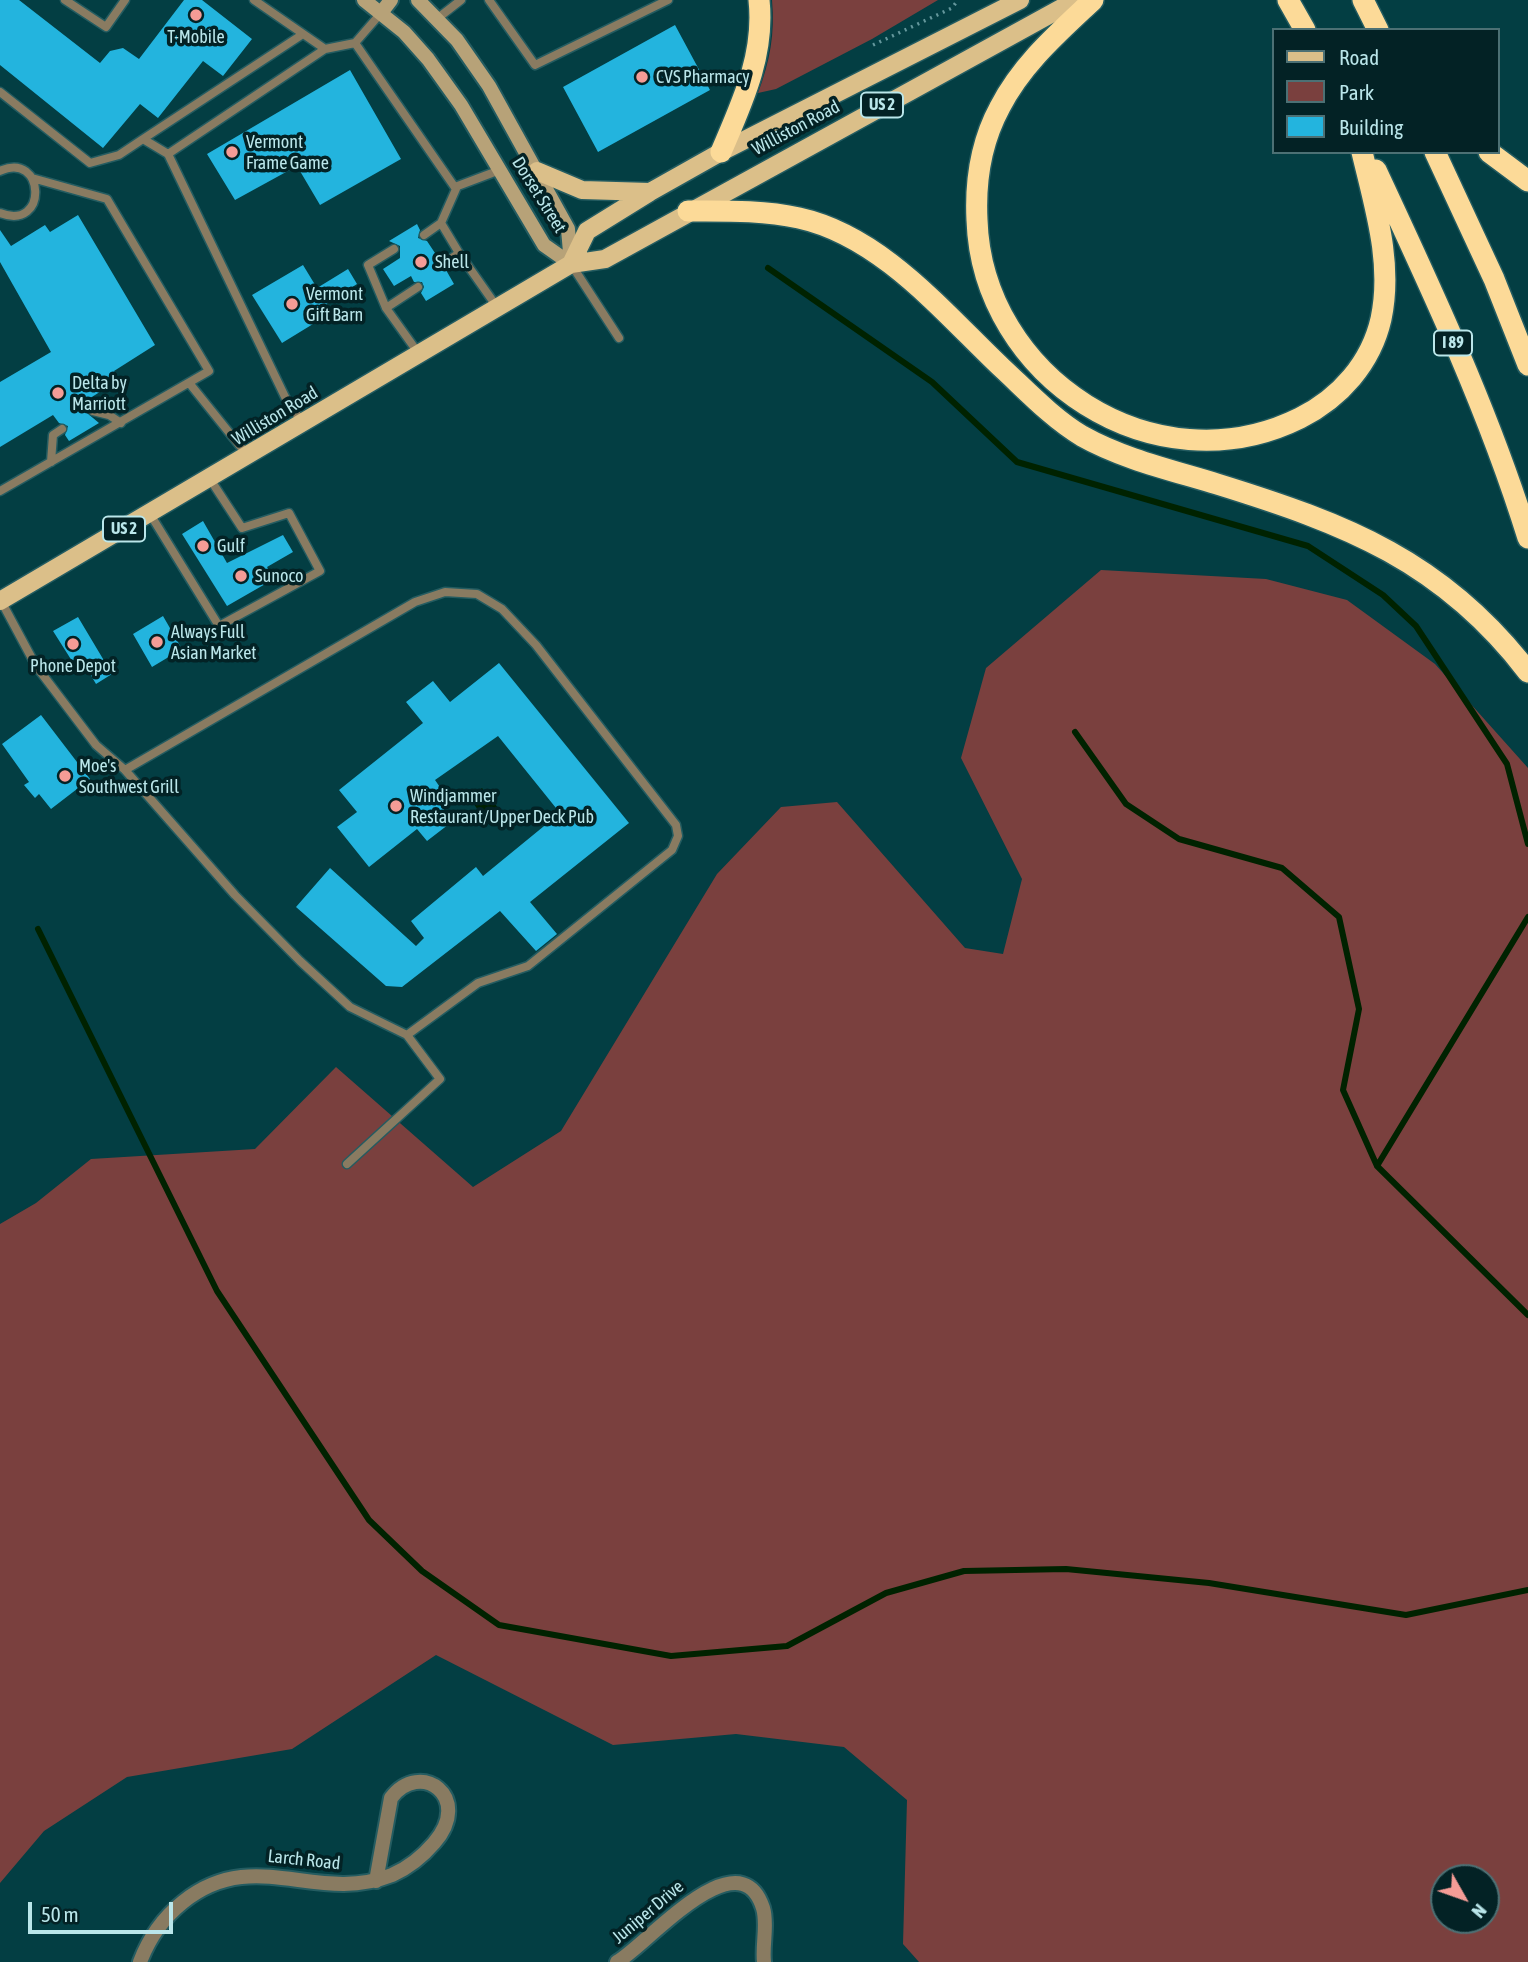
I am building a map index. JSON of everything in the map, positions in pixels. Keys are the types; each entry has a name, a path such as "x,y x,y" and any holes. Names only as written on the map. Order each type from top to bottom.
{"highway":[{"path":"721,152 753,73 759,43 759,0"},
{"path":"1093,0 1033,59 999,108 979,164 976,197 978,250 997,309 1034,364 1097,412 1156,435 1216,439 1255,434 1290,423 1337,394 1368,352 1380,320 1383,301 1383,248 1365,154"},
{"path":"1288,0 1304,28"},
{"path":"1370,14 1382,28"},
{"name":"I 89","path":"1366,154 1418,259 1476,397 1528,538"},
{"path":"1436,154 1494,279 1528,365"},
{"path":"1492,154 1528,181"},
{"path":"688,211 736,211 800,218 852,238 903,275 1062,423 1125,456 1287,506 1397,553 1437,580 1478,614 1528,672"}],"main road":[{"name":"Dorset Street","path":"364,0 428,59 461,105 544,245 571,264"},
{"path":"381,13 391,0"},
{"name":"Dorset Street","path":"418,0 438,19 473,61 537,171 568,229 571,264"},
{"name":"Williston Road","path":"571,264 587,231 650,192 721,152 1020,0"},
{"name":"Williston Road","path":"0,600 571,264 605,259 1076,0"},
{"path":"537,171 582,190 650,192"}],"street":[{"name":"Larch Road","path":"140,1962 152,1936 175,1908 204,1888 226,1878 267,1875 333,1885 376,1881 415,1861 446,1829 450,1816 448,1803 437,1788 425,1783 412,1783 400,1788 391,1798 376,1881"},
{"name":"Juniper Drive","path":"617,1962 632,1953 700,1894 730,1884 745,1887 761,1904 765,1919 764,1962"}],"lane":[{"path":"65,0 106,27 125,0"},
{"path":"254,0 325,49"},
{"path":"438,19 461,0"},
{"path":"489,0 535,65 668,0"},
{"path":"168,154 325,49 355,43 381,13"},
{"path":"0,92 90,163 119,155 303,34"},
{"path":"355,43 454,187"},
{"path":"143,139 168,154 287,401 303,424"},
{"path":"0,171 20,169 32,178 107,199 209,372 0,491"},
{"path":"424,235 441,223 454,187 500,170"},
{"path":"0,212 15,216 30,208 36,194 32,178"},
{"path":"441,223 498,307"},
{"path":"394,249 368,265 386,308 419,354"},
{"path":"442,265 459,253"},
{"path":"571,264 619,338"},
{"path":"386,308 418,287"},
{"path":"190,384 248,456"},
{"path":"93,411 109,415 121,423"},
{"path":"51,462 53,435 62,429"},
{"path":"150,514 219,626 320,571 289,513 242,528 210,478"},
{"path":"125,770 415,602 445,593 477,594 502,608 536,645 668,814 676,825 678,836 671,850 528,966 478,983 407,1035"},
{"path":"0,600 36,666 73,718 125,770 235,895 300,961 351,1007 407,1035 440,1079 347,1164"}],"path":[{"path":"873,45 894,38 952,8 958,0"}],"green space":[{"path":"772,0 938,0 872,39 776,89 758,93 771,47"},
{"path":"1101,570 1266,579 1347,600 1435,664 1528,768 1528,1962 919,1962 903,1944 907,1800 844,1747 736,1734 613,1745 436,1655 292,1749 127,1777 44,1831 0,1883 0,1224 36,1203 91,1159 255,1149 336,1067 473,1187 561,1131 717,874 781,807 837,802 965,948 1003,954 1022,879 961,758 986,668"}],"shaded area":[{"path":"482,788 503,814 489,824 469,798"}],"building":[{"path":"0,0 19,0 100,63 110,51 123,48 139,59 184,0 202,0 252,39 223,76 203,61 158,118 140,104 103,148 0,65"},
{"name":"CVS Pharmacy","path":"675,25 710,90 598,152 563,87"},
{"path":"350,70 401,159 320,205 297,166 235,200 207,154"},
{"name":"Delta by Marriott","path":"78,215 155,345 114,371 119,380 87,400 90,406 87,413 99,423 69,441 65,435 68,426 59,423 53,415 0,447 0,382 51,352 0,262 0,230 11,246 45,225 50,232"},
{"name":"Shell","path":"417,224 420,230 418,238 427,241 439,259 436,268 446,270 454,284 426,301 421,293 424,287 422,282 414,282 411,276 394,286 383,269 400,258 400,246 389,241"},
{"name":"Vermont Gift Barn","path":"303,265 317,288 348,269 357,284 326,304 331,313 282,343 252,295"},
{"path":"203,521 227,563 283,535 293,552 267,567 274,579 227,606 182,534"},
{"name":"Always Full Asian Market","path":"163,616 182,649 152,667 133,634"},
{"path":"78,617 112,674 96,684 80,657 72,661 53,631"},
{"path":"499,663 629,823 530,902 557,934 536,951 500,911 402,987 386,986 296,907 330,868 416,946 424,938 411,921 476,867 483,876 560,813 498,736 435,780 444,793 436,800 453,821 427,841 417,829 369,867 337,827 357,812 339,790 423,723 406,702 433,681 450,702"},
{"path":"41,715 90,779 51,809 39,794 35,798 24,785 29,782 2,744"}],"waterway":[{"path":"768,268 932,382 1017,462 1308,546 1383,595 1416,626 1507,764 1528,844"},
{"path":"1075,732 1126,804 1179,839 1282,868 1339,917 1359,1009 1343,1090 1377,1166 1528,1315"},
{"path":"1377,1166 1528,917"},
{"path":"38,929 217,1291 369,1520 422,1571 499,1625 671,1656 787,1646 886,1593 964,1571 1066,1569 1209,1583 1406,1615 1528,1590"}],"place":[{"name":"T-Mobile","path":"196,15"},
{"name":"CVS Pharmacy","path":"642,77"},
{"name":"Vermont Frame Game","path":"232,152"},
{"name":"Shell","path":"421,262"},
{"name":"Vermont Gift Barn","path":"292,304"},
{"name":"Delta by Marriott","path":"58,393"},
{"name":"Gulf","path":"203,546"},
{"name":"Sunoco","path":"241,576"},
{"name":"Always Full Asian Market","path":"157,642"},
{"name":"Phone Depot","path":"73,644"},
{"name":"Moe's Southwest Grill","path":"65,776"},
{"name":"Windjammer Restaurant/Upper Deck Pub","path":"396,806"}]}
